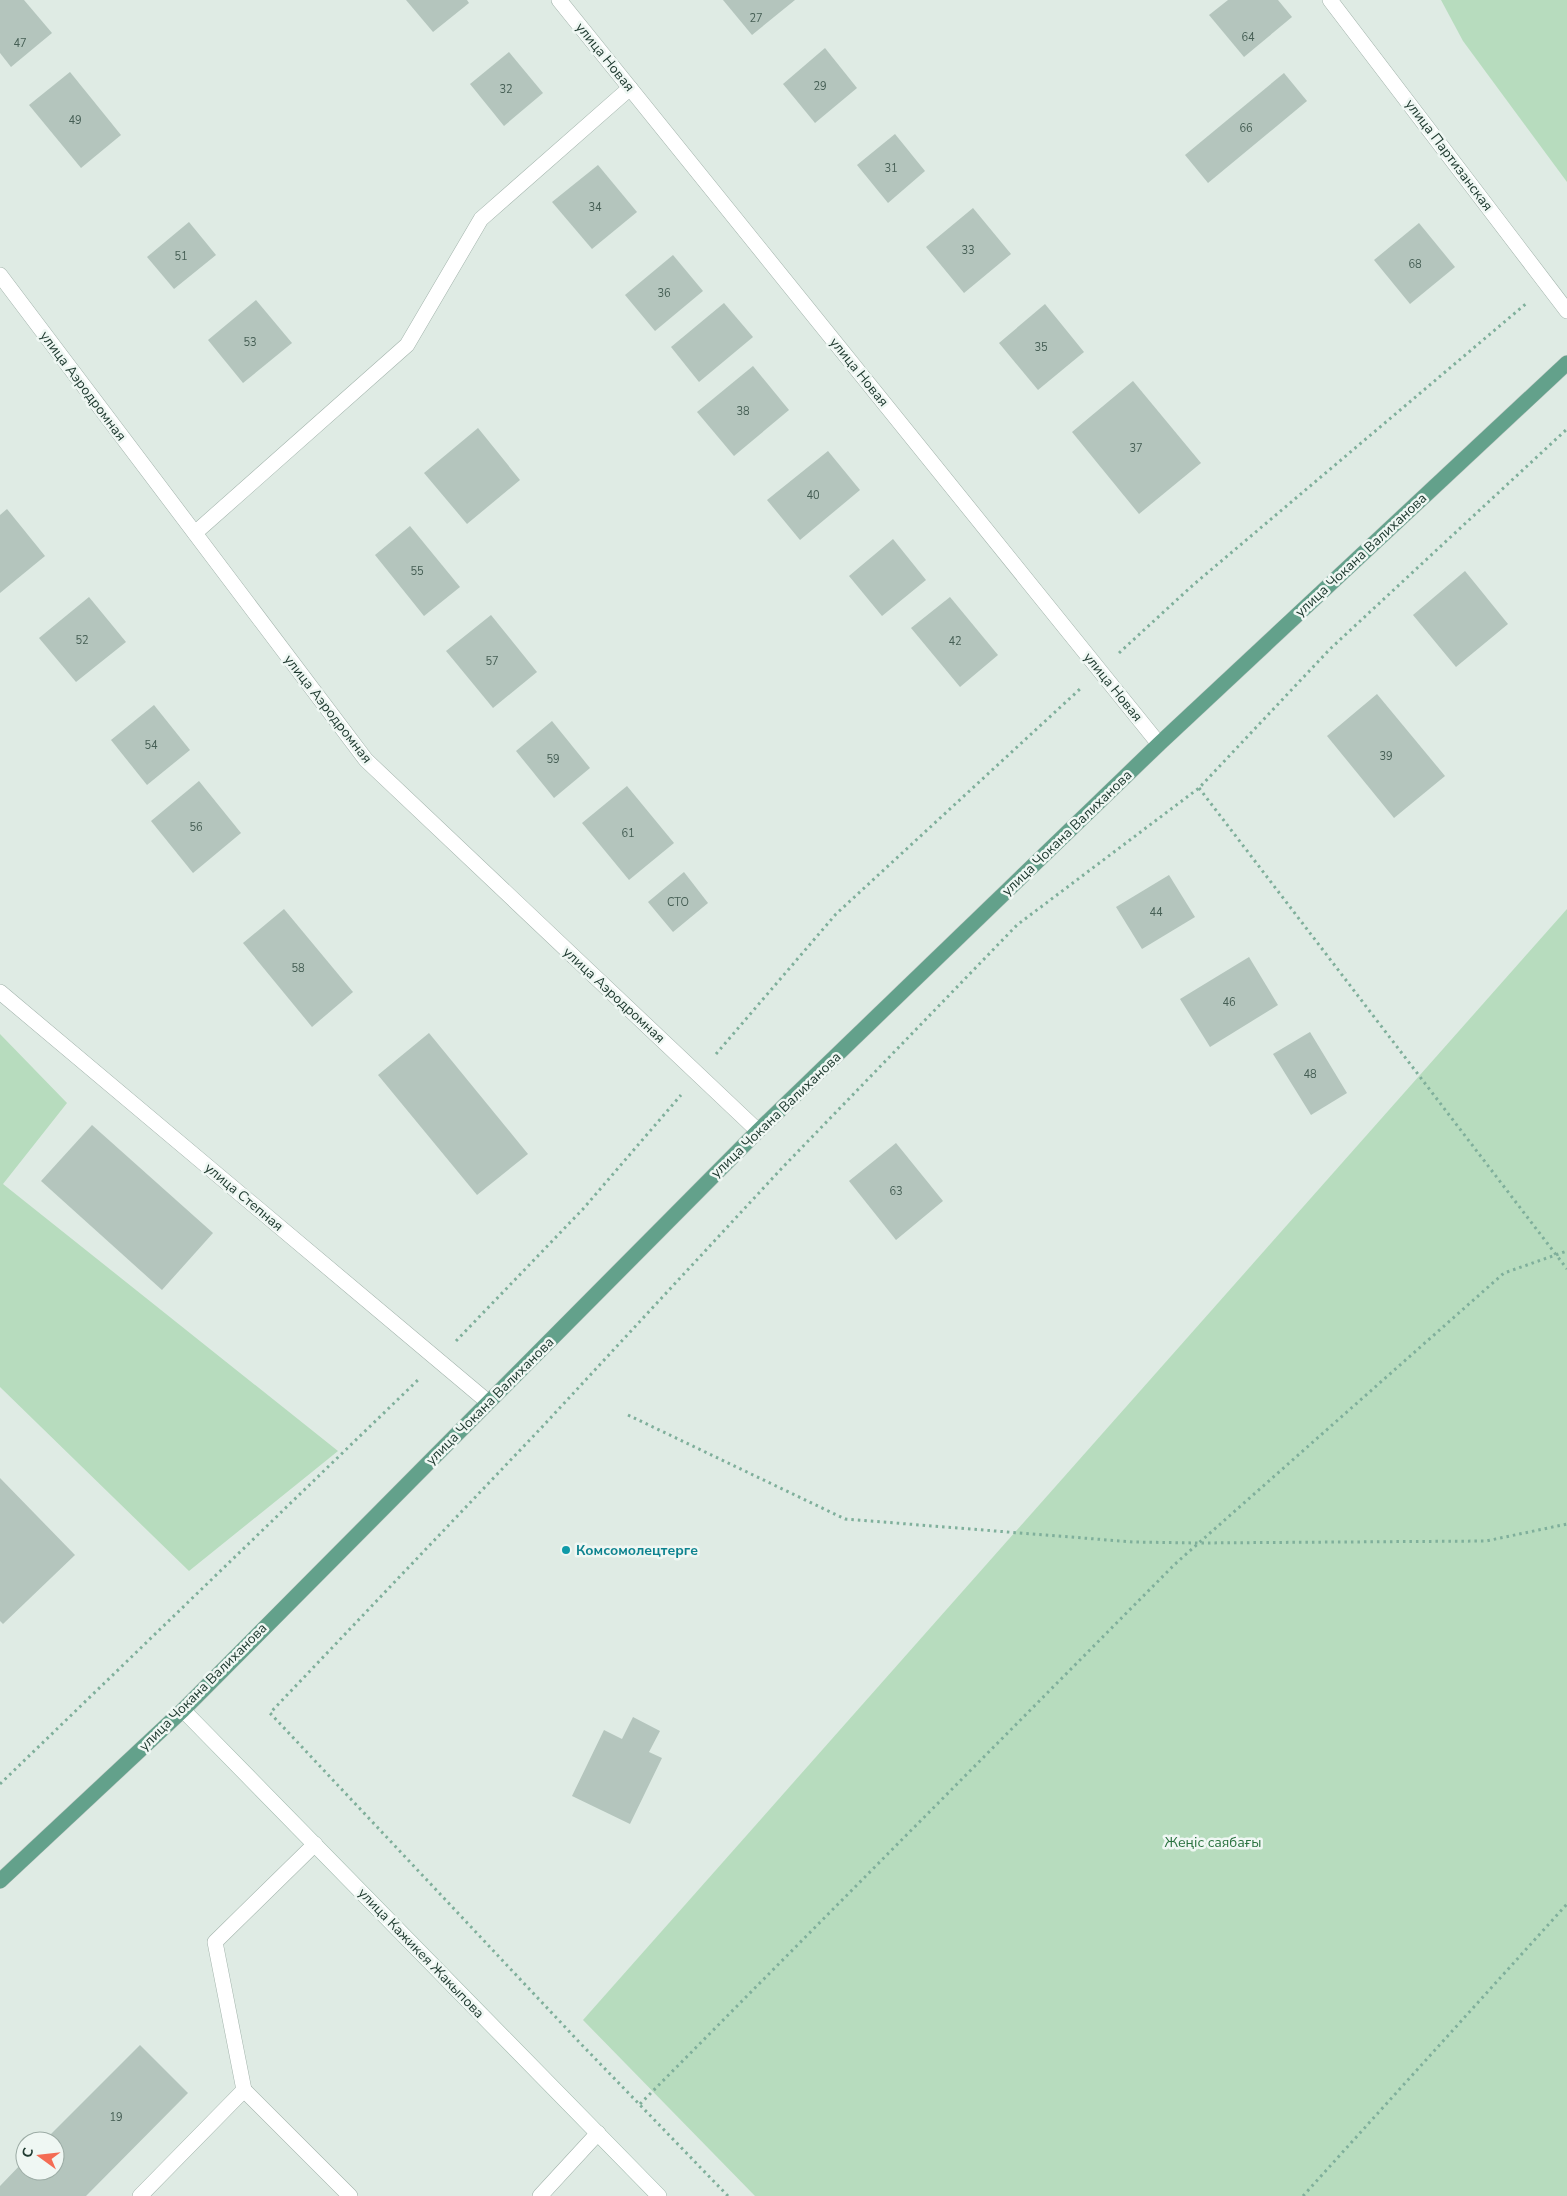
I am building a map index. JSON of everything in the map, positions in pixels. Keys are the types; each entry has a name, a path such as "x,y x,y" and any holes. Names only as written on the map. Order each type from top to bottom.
{"main road":[{"name":"улица Чокана Валиханова","path":"0,1881 182,1710 758,1131 1159,744 1567,363"}],"street":[{"name":"улица Новая","path":"559,0 1159,744"},
{"name":"улица Партизанская","path":"1330,0 1567,310"},
{"path":"195,533 407,345 481,219 630,88"},
{"name":"улица Аэродромная","path":"0,275 366,760 758,1131"},
{"name":"улица Степная","path":"0,992 488,1402"},
{"name":"улица Кажикея Жакыпова","path":"182,1710 660,2196"},
{"path":"315,1844 215,1942 244,2090 350,2196"},
{"path":"140,2196 244,2090"},
{"path":"540,2196 598,2133"}],"path":[{"path":"0,1784 398,1402 583,1209 836,914 1193,584 1547,285"},
{"path":"728,2196 270,1713 543,1426 782,1168 1017,925 1199,788 1330,649 1567,429"},
{"path":"1199,788 1567,1270"},
{"path":"640,2104 1168,1571 1198,1543 1504,1273 1567,1251"},
{"path":"628,1416 845,1519 1133,1542 1198,1543 1486,1541 1567,1524"},
{"path":"1304,2196 1567,1904"}],"green space":[{"path":"1441,0 1567,0 1567,182 1463,41"},
{"name":"Жеңіс саябағы","path":"1567,909 1567,2196 755,2196 583,2020"},
{"path":"0,1034 67,1103 3,1184 338,1451 189,1571 0,1387"}],"building":[{"path":"0,0 24,0 52,33 11,67 0,53"},
{"path":"406,0 467,0 469,3 433,32"},
{"path":"723,0 795,0 752,35"},
{"path":"1228,0 1278,0 1292,17 1244,57 1209,15"},
{"path":"825,48 857,88 815,123 783,84"},
{"path":"509,52 543,93 504,126 470,84"},
{"path":"70,72 121,135 81,168 29,105"},
{"path":"1284,73 1307,101 1208,183 1185,155"},
{"path":"895,134 925,171 888,203 857,165"},
{"path":"598,165 637,212 592,249 552,202"},
{"path":"973,208 1011,254 964,293 926,247"},
{"path":"189,222 216,255 174,289 147,257"},
{"path":"1419,223 1455,267 1410,304 1374,260"},
{"path":"673,255 703,291 655,331 625,295"},
{"path":"256,300 292,343 243,383 208,340"},
{"path":"724,303 753,337 699,382 671,347"},
{"path":"1045,304 1084,352 1038,390 999,343"},
{"path":"753,366 789,410 734,456 697,412"},
{"path":"1133,381 1201,463 1139,514 1072,432"},
{"path":"478,428 520,480 467,524 424,473"},
{"path":"828,451 860,490 800,540 767,500"},
{"path":"7,509 45,556 0,593 0,515"},
{"path":"410,526 460,587 424,616 375,555"},
{"path":"893,539 926,580 882,616 849,576"},
{"path":"1465,571 1508,624 1456,667 1413,615"},
{"path":"89,597 126,642 76,682 39,638"},
{"path":"950,597 998,655 960,687 911,628"},
{"path":"491,615 537,672 493,708 446,651"},
{"path":"1377,694 1445,776 1394,818 1327,736"},
{"path":"154,705 190,750 147,785 111,740"},
{"path":"552,721 590,768 554,798 516,751"},
{"path":"199,781 241,833 193,873 151,821"},
{"path":"627,786 674,843 629,880 582,823"},
{"path":"684,872 708,903 673,932 648,902"},
{"path":"1169,875 1195,917 1142,949 1116,907"},
{"path":"284,909 353,992 312,1027 243,943"},
{"path":"1249,957 1278,1005 1210,1047 1180,999"},
{"path":"1310,1032 1347,1093 1311,1115 1273,1054"},
{"path":"429,1033 528,1154 477,1195 378,1075"},
{"path":"92,1125 213,1233 162,1290 41,1181"},
{"path":"896,1143 943,1201 896,1240 849,1181"},
{"path":"0,1478 75,1555 3,1624 0,1621"},
{"path":"633,1717 660,1731 649,1752 662,1758 630,1824 572,1796 604,1730 622,1739"},
{"path":"140,2045 188,2093 86,2196 0,2196 0,2186 15,2170 15,2181 65,2181 65,2131 54,2131"}],"place":[{"name":"Комсомолецтерге","path":"566,1550"}]}
